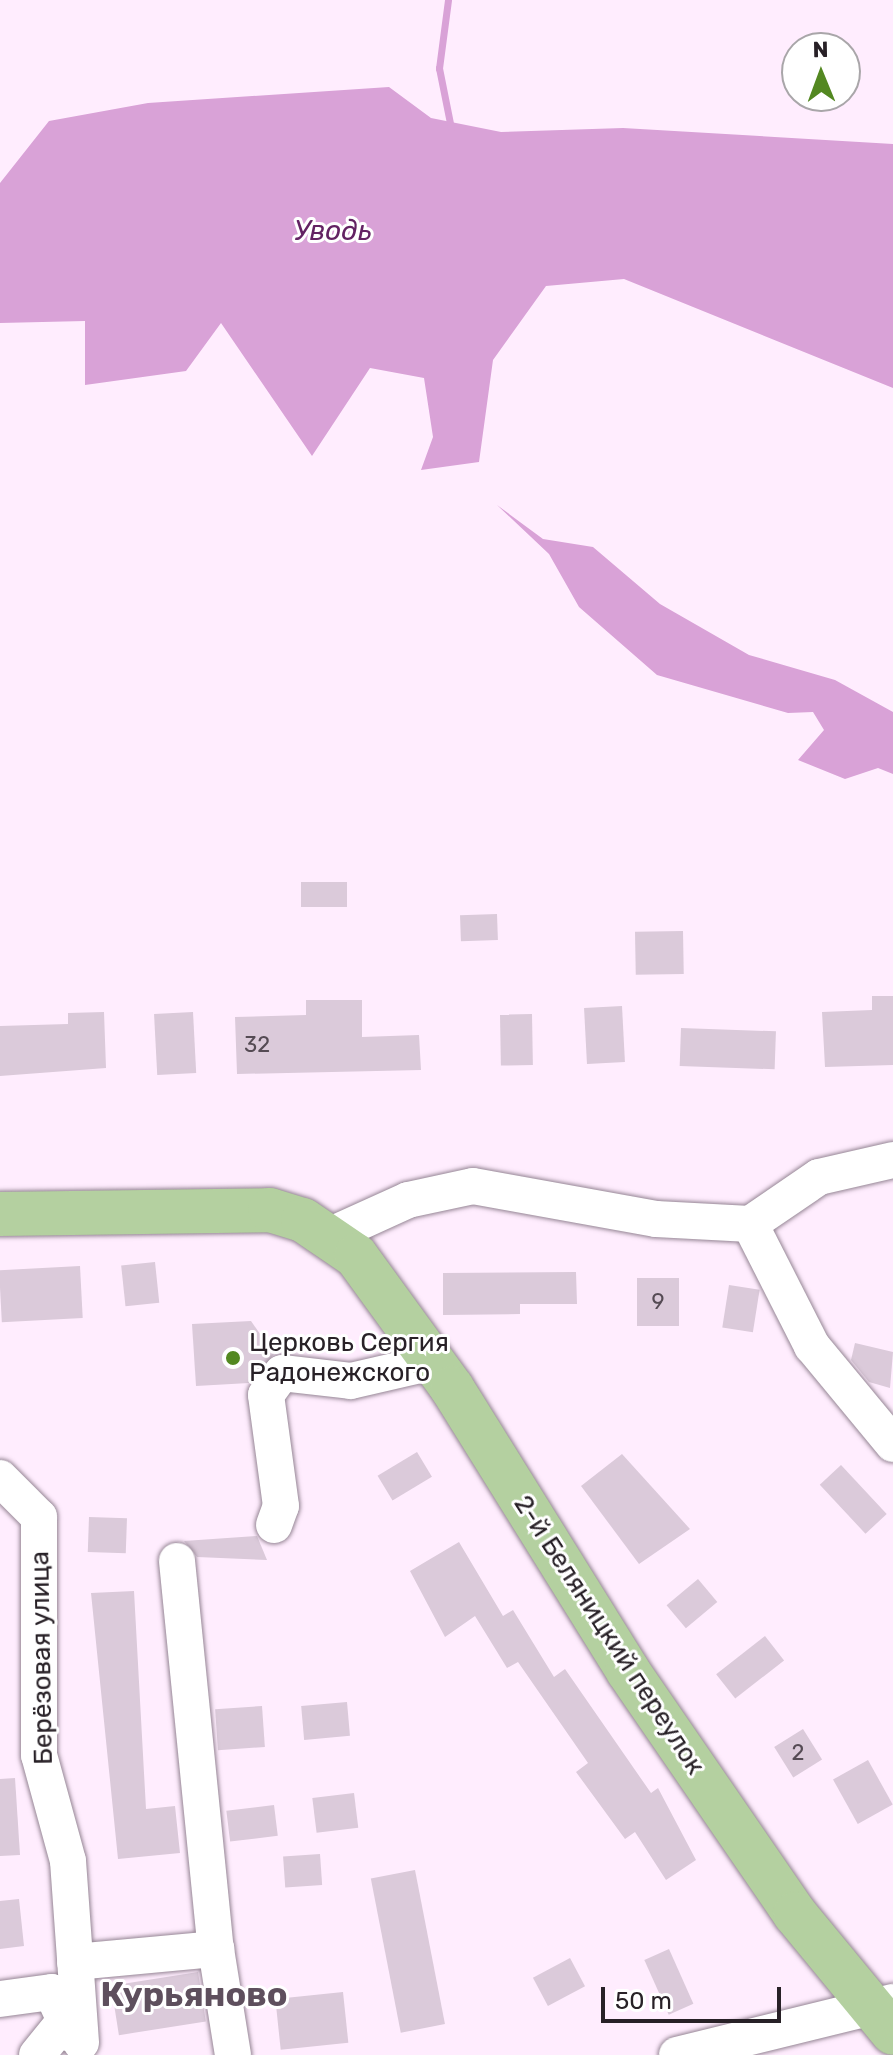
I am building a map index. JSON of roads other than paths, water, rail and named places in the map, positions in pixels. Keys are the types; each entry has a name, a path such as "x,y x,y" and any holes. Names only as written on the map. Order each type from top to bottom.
{"main road":[{"path":"0,1214 223,1206 270,1210 331,1235"},
{"name":"2-й Беляницкий переулок","path":"331,1235 356,1256 433,1362 628,1671 795,1914 886,2015"}],"street":[{"path":"331,1235 408,1200 473,1186 656,1219 750,1224 819,1177 893,1160"},
{"path":"750,1224 812,1346 893,1444"},
{"path":"274,1525 281,1506 266,1395 282,1373 351,1381 433,1362"},
{"name":"Берёзовая улица","path":"0,1478 39,1517 39,1755 68,1861 81,2041"},
{"path":"177,1561 216,1949 233,2055"},
{"path":"75,1962 216,1949"},
{"path":"0,1999 52,1992 81,2041 37,2055"},
{"path":"677,2055 886,2015"}],"water":[{"name":"Уводь","path":"389,87 431,118 501,132 623,128 893,144 893,388 624,279 546,286 493,360 479,462 421,470 433,437 424,378 370,368 312,456 221,323 186,371 85,385 85,321 0,323 0,183 49,121 148,103"},
{"path":"497,505 543,539 593,547 660,604 749,655 835,680 893,712 893,774 878,768 845,779 798,760 824,730 813,712 788,713 657,675 579,607 549,554"}],"waterway":[{"path":"448,0 439,68 451,128"}],"place":[{"name":"Церковь Сергия Радонежского","path":"233,1358"}],"district":[{"name":"Курьяново","path":"194,1995"}]}
